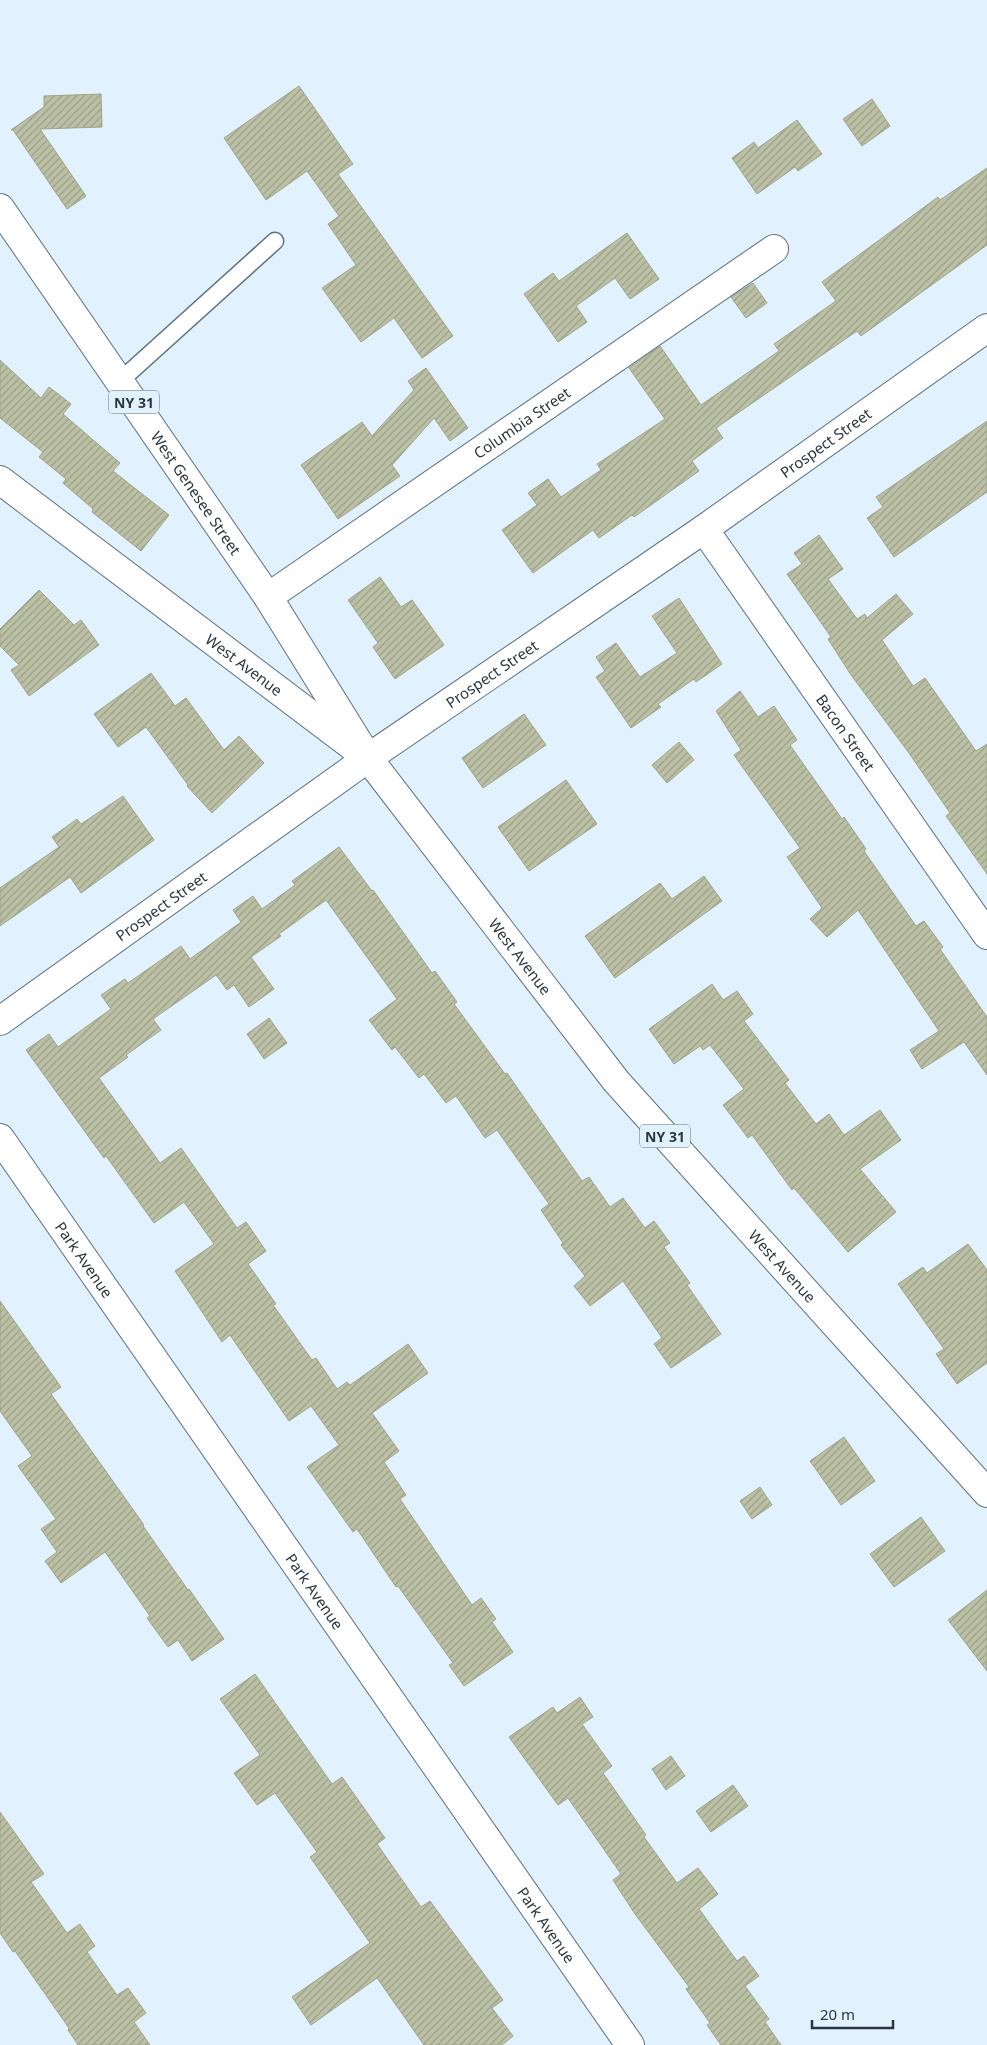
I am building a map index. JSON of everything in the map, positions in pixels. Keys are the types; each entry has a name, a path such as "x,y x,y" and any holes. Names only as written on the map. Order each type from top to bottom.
{"main road":[{"name":"West Genesee Street","path":"1,213 120,380 268,597 368,758"},
{"name":"Columbia Street","path":"268,597 774,249"},
{"name":"Prospect Street","path":"0,1021 368,758 704,529 987,328"},
{"name":"West Avenue","path":"0,480 368,758 616,1081 987,1493"},
{"name":"Bacon Street","path":"704,529 987,935"},
{"name":"Park Avenue","path":"0,1138 630,2045"}],"lane":[{"path":"120,380 275,241"}],"building":[{"path":"299,86 353,164 338,174 453,336 422,358 394,318 361,342 322,288 356,265 328,224 339,216 307,171 266,200 224,138"},
{"path":"101,94 102,127 40,129 86,196 67,209 13,130 11,130 44,107 44,96"},
{"path":"872,99 890,126 862,146 843,119"},
{"path":"797,120 822,154 798,171 795,167 757,194 732,158 754,142 758,148"},
{"path":"987,168 987,245 861,336 857,331 716,428 723,438 692,461 699,471 634,517 632,515 599,538 593,530 533,573 502,530 537,505 528,493 548,479 561,497 601,470 597,464 665,419 629,368 660,346 701,405 779,351 774,344 836,301 822,282 938,197 940,200"},
{"path":"627,233 659,279 630,299 615,278 576,306 587,322 558,342 524,294 553,273 559,281"},
{"path":"753,283 767,303 746,318 731,297"},
{"path":"0,360 41,398 49,387 71,404 63,414 120,463 113,471 169,515 141,551 92,512 93,509 63,483 66,479 39,457 43,452 0,418"},
{"path":"426,368 468,428 450,441 434,418 392,465 400,476 338,519 301,465 362,422 372,436 414,390 408,381"},
{"path":"987,421 987,492 894,557 867,518 883,507 876,497"},
{"path":"819,535 843,569 828,579 857,619 865,614 867,618 896,594 913,614 882,640 913,686 925,678 976,751 987,744 987,874 946,816 950,813 909,753 851,675 828,639 831,637 787,574 802,564 794,553"},
{"path":"380,577 401,607 412,600 444,645 395,679 373,647 378,643 348,600"},
{"path":"39,590 74,625 81,620 99,645 29,696 11,670 19,665 0,646 0,629"},
{"path":"679,598 722,664 696,682 694,679 658,704 661,707 631,728 596,677 605,671 596,657 616,643 640,677 677,653 652,616"},
{"path":"151,673 175,706 186,698 224,750 239,736 264,763 212,813 187,786 146,727 118,747 94,714"},
{"path":"740,691 758,717 774,706 797,740 790,745 842,819 844,817 866,849 864,851 916,926 924,921 943,947 940,949 987,1017 987,1075 964,1042 922,1069 910,1050 939,1031 858,910 827,937 810,919 822,908 787,857 800,848 734,755 741,750 716,711"},
{"path":"524,714 546,745 483,788 462,758"},
{"path":"679,742 694,760 667,783 652,765"},
{"path":"566,780 597,824 529,871 498,827"},
{"path":"123,796 154,840 81,893 70,877 0,926 0,888 59,847 52,837 77,819 81,824"},
{"path":"339,847 373,890 432,973 435,971 457,1002 454,1004 505,1074 507,1073 582,1181 589,1177 610,1207 623,1198 645,1228 654,1221 670,1243 664,1247 690,1283 687,1285 721,1334 671,1368 654,1344 662,1338 623,1281 590,1306 574,1286 585,1276 561,1245 563,1243 541,1210 549,1204 497,1130 485,1138 456,1096 446,1103 424,1074 419,1078 395,1047 392,1050 369,1020 397,999 326,900 251,957 274,989 249,1007 234,985 227,990 216,975 153,1019 161,1030 126,1055 128,1057 99,1078 160,1163 181,1148 237,1228 246,1222 266,1251 248,1264 276,1304 273,1305 312,1360 316,1358 337,1389 347,1382 350,1385 408,1344 428,1373 372,1413 399,1451 384,1462 406,1495 400,1499 472,1605 481,1598 496,1619 492,1622 513,1652 464,1686 449,1665 453,1663 398,1586 396,1587 357,1529 353,1532 307,1467 339,1445 311,1406 289,1421 230,1335 222,1342 175,1271 214,1244 184,1202 154,1223 106,1156 104,1158 26,1050 49,1034 58,1047 111,1009 101,995 125,979 128,983 181,946 190,959 241,922 233,910 253,896 262,909 295,885 292,881"},
{"path":"704,876 722,901 615,978 585,936 660,883 672,899"},
{"path":"712,984 723,1000 737,991 753,1014 744,1021 789,1080 785,1083 816,1124 829,1114 844,1135 880,1110 901,1140 860,1169 896,1212 848,1252 794,1188 792,1190 752,1135 748,1138 723,1105 744,1089 710,1045 703,1050 700,1046 674,1064 649,1029"},
{"path":"269,1018 287,1043 264,1059 247,1034"},
{"path":"968,1244 987,1270 987,1363 957,1384 936,1354 944,1349 898,1284 923,1267 927,1273"},
{"path":"0,1301 61,1387 51,1394 224,1639 192,1661 178,1640 168,1647 147,1618 150,1616 105,1552 61,1583 45,1561 57,1552 41,1529 56,1519 18,1466 32,1456 0,1411"},
{"path":"844,1437 875,1481 841,1505 810,1461"},
{"path":"760,1487 772,1505 752,1519 740,1501"},
{"path":"921,1517 945,1551 894,1587 870,1554"},
{"path":"987,1590 987,1671 948,1620"},
{"path":"255,1674 332,1784 342,1777 385,1838 377,1844 421,1907 430,1901 503,2000 492,2008 513,2036 502,2045 424,2045 377,1978 311,2025 292,1997 370,1943 310,1857 317,1852 275,1793 257,1805 234,1773 260,1755 220,1699"},
{"path":"580,1697 593,1717 582,1724 612,1766 603,1773 646,1835 644,1837 677,1883 698,1868 718,1894 699,1909 737,1961 744,1956 759,1976 745,1986 769,2019 765,2022 781,2045 721,2045 707,2025 710,2023 686,1989 689,1987 635,1914 613,1880 621,1874 568,1798 558,1805 509,1737 553,1707 557,1713"},
{"path":"671,1756 685,1776 666,1790 652,1769"},
{"path":"733,1785 748,1806 711,1832 696,1811"},
{"path":"0,1812 44,1874 31,1882 67,1933 80,1924 95,1946 87,1952 117,1995 128,1988 146,2013 134,2022 150,2045 78,2045 68,2030 69,2028 15,1951 13,1952 0,1933"}]}
